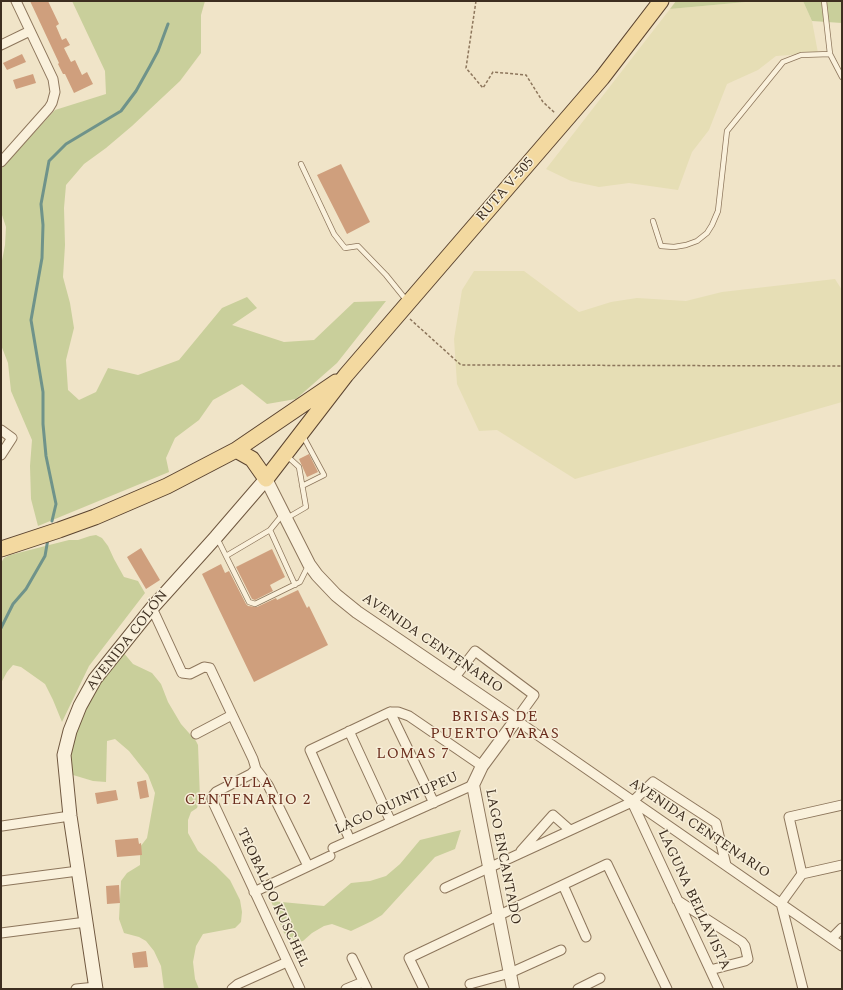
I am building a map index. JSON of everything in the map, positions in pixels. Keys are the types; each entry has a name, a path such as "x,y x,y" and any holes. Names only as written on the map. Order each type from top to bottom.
{"main road":[{"name":"RUTA V-505","path":"346,375 602,78 661,1"},
{"name":"AVENIDA COLÓN","path":"96,988 70,816 64,755 74,720 95,679 152,608 266,479 346,375"},
{"path":"1,549 59,530 131,502 174,482 236,450 346,375"},
{"path":"236,450 252,459 266,479"}],"street":[{"path":"1,162 49,108 54,98 53,80 16,1"},
{"path":"1,45 30,30"},
{"path":"1,430 12,438 1,455"},
{"name":"AVENIDA CENTENARIO","path":"266,479 309,564 326,586 346,604 842,946"},
{"path":"152,608 182,672 190,674 204,667 210,668 253,759 256,769 268,785 308,866"},
{"path":"455,678 475,651 534,695 516,720"},
{"path":"390,712 434,803"},
{"path":"350,840 310,750 390,712 398,712 408,716 482,766"},
{"path":"196,734 232,715"},
{"name":"LAGO ENCANTADO","path":"513,989 473,785 482,766 516,720"},
{"path":"349,732 391,822"},
{"name":"TEOBALDO KUSCHEL","path":"256,769 251,774 216,792 212,797 215,808 300,989"},
{"path":"445,888 632,802 653,782 716,823 726,866"},
{"name":"LAGO QUINTUPEU","path":"254,892 308,866 350,840 473,785"},
{"name":"LAGUNA BELLAVISTA","path":"632,802 719,989"},
{"path":"802,874 789,816 842,805"},
{"path":"519,854 553,815 570,830"},
{"path":"2,826 70,816"},
{"path":"424,989 409,958 607,864 667,989"},
{"path":"803,989 781,903 802,874 842,865"},
{"path":"1,881 78,871"},
{"path":"563,885 586,937"},
{"path":"678,900 742,942 745,946 748,959 710,970"},
{"path":"1,933 86,922"},
{"path":"832,938 842,928"},
{"path":"470,984 510,973 561,950"},
{"path":"346,989 365,985 352,958"},
{"path":"232,989 238,984 287,962"},
{"path":"578,989 600,978"},
{"path":"76,989 96,988"}],"lane":[{"path":"824,1 830,54 842,76"},
{"path":"653,221 661,246 674,247 686,245 697,241 706,233 712,225 718,211 727,132 783,62 801,55 830,54"},
{"path":"301,164 334,234 346,248 358,246 386,274 405,307"},
{"path":"301,433 324,475 302,486"},
{"path":"226,556 270,530 284,516 306,507 299,467 285,454"},
{"path":"270,530 295,584"},
{"path":"216,537 249,602 256,604 300,582 309,564"}],"path":[{"path":"476,1 466,68 482,88 493,72 526,75 543,102 564,122"},
{"path":"405,307 461,365 842,366"}],"shaded area":[{"path":"757,1 803,1 812,21 818,53 776,56 758,70 727,84 709,130 692,152 678,190 629,183 599,187 571,181 546,169 670,9"},
{"path":"474,271 524,271 579,312 611,302 637,298 686,301 722,292 835,279 842,290 842,402 575,479 497,430 479,431 457,384 454,339 462,290"}],"green space":[{"path":"72,1 205,1 201,15 201,53 180,81 132,126 84,164 66,185 64,208 65,245 63,277 70,303 74,328 66,360 68,390 79,400 96,392 108,368 138,375 179,360 222,308 247,297 257,308 232,325 284,342 314,340 354,302 386,301 337,363 296,399 267,404 242,384 213,400 199,420 175,438 166,458 169,472 38,526 31,499 30,466 32,440 11,391 8,363 1,345 1,266 5,245 6,227 1,212 1,169 55,110 106,94 105,71"},
{"path":"676,1 757,1 670,9"},
{"path":"803,1 842,1 842,23 812,21"},
{"path":"96,535 102,538 108,546 124,577 138,581 145,593 89,666 62,722 45,684 21,667 13,665 1,683 1,563 4,558 10,555 69,540 78,540"},
{"path":"123,652 133,664 152,673 161,684 168,702 181,724 198,745 200,799 197,808 191,812 188,820 188,833 198,851 230,880 240,900 242,912 241,922 235,928 203,934 196,946 193,962 195,979 199,989 164,989 161,966 154,951 146,941 139,937 124,933 119,919 121,881 127,873 140,865 140,847 147,838 155,793 148,775 129,751 115,739 107,741 106,782 93,781 73,775 65,741 101,673"},
{"path":"461,830 455,849 435,857 382,915 372,921 351,931 332,924 324,926 312,933 303,941 296,942 284,933 271,901 324,906 351,883 370,881 386,876 400,864 420,840"}],"building":[{"path":"30,1 48,1 59,24 56,26 62,40 66,38 70,45 64,48 71,62 75,60 82,75 87,72 93,84 74,93 65,74 63,74 58,64 59,63"},
{"path":"22,54 26,62 7,70 3,63"},
{"path":"33,74 36,83 16,89 13,80"},
{"path":"341,164 370,222 347,234 317,175"},
{"path":"309,454 318,472 307,477 299,459"},
{"path":"141,548 160,580 146,589 127,557"},
{"path":"272,549 285,577 270,585 273,591 255,600 252,599 236,567"},
{"path":"221,564 225,573 229,571 248,606 257,607 298,590 307,608 309,606 328,645 254,682 202,574"},
{"path":"146,780 149,797 140,799 137,782"},
{"path":"116,790 118,800 97,804 95,793"},
{"path":"138,838 139,844 141,843 142,855 117,857 115,840"},
{"path":"119,885 120,903 107,904 106,886"},
{"path":"146,951 148,967 134,968 132,953"}],"waterway":[{"path":"52,521 56,504 46,456 43,424 43,392 31,320 42,258 43,225 41,204 49,161 66,144 121,111 136,91 150,66 158,51 168,24"},
{"path":"1,628 13,604 26,589 45,556 48,539"}],"district":[{"name":"BRISAS DE PUERTO VARAS","path":"495,726"},
{"name":"LOMAS 7","path":"413,755"},
{"name":"VILLA CENTENARIO 2","path":"248,792"}]}
